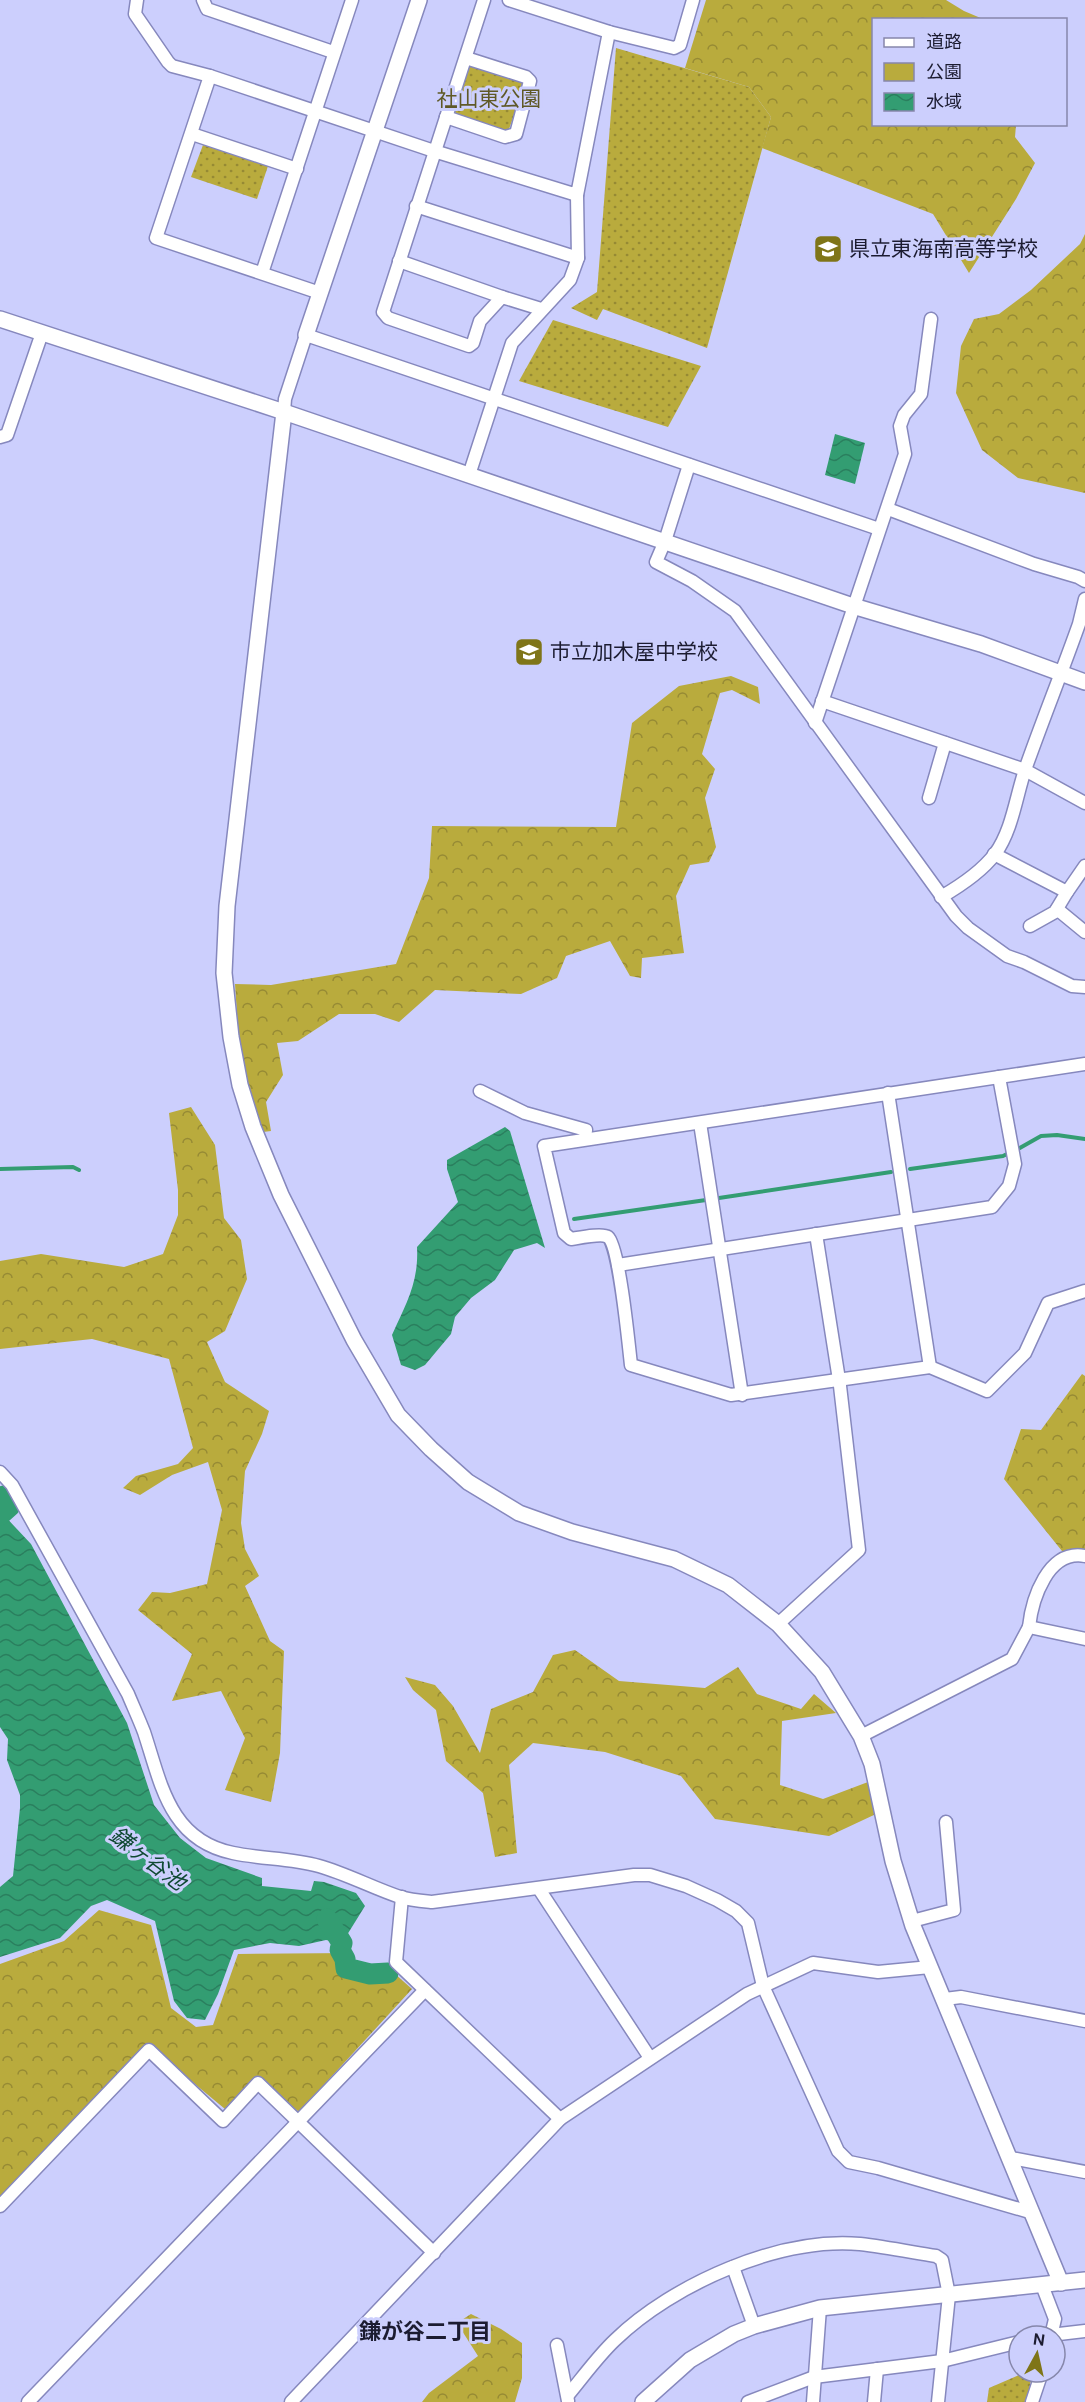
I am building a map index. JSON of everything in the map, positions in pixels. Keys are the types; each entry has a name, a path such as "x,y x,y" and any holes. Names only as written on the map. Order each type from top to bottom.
{"street":[{"path":"137,0 135,14 172,66 210,76 434,151 577,195"},
{"path":"203,0 207,9 333,52"},
{"path":"262,273 352,0"},
{"path":"419,0 285,399 227,906 224,973 231,1036 240,1085 253,1127 281,1195 354,1340 398,1414 430,1449 468,1482 519,1513 572,1532 675,1559 728,1585 778,1624 822,1672 861,1736 872,1764 893,1861 912,1921 1061,2283"},
{"path":"484,0 383,312 388,318 469,346 473,343 480,321 502,297"},
{"path":"509,0 609,32 674,48 680,45 693,0"},
{"path":"469,475 512,343 570,280 578,258 577,195 609,32"},
{"path":"446,117 505,137 516,134 530,81 526,77 466,58"},
{"path":"210,76 156,238 320,293"},
{"path":"192,134 297,169"},
{"path":"416,206 578,258"},
{"path":"399,261 541,309"},
{"path":"0,319 284,412 853,606 981,644 1085,682"},
{"path":"815,723 905,454 900,426 904,415 921,394 931,319"},
{"path":"0,437 7,435 42,333"},
{"path":"306,335 879,530"},
{"path":"689,465 665,542 656,562 692,581 735,611 941,897 968,928 1007,956 1072,986 1085,987"},
{"path":"888,509 1085,581"},
{"path":"941,897 958,888 994,854 1004,837 1019,796 1025,770 1079,624 1085,599"},
{"path":"822,700 1025,770 1085,803"},
{"path":"929,798 945,743"},
{"path":"994,854 1067,892"},
{"path":"1030,926 1055,912 1085,867"},
{"path":"1057,909 1085,932"},
{"path":"1085,1064 544,1146 564,1233 570,1239 608,1237 612,1244 618,1265 631,1365 731,1395 930,1367 987,1391 1025,1353 1048,1303 1085,1291"},
{"path":"618,1265 992,1207 1009,1186 1015,1164 999,1077"},
{"path":"480,1091 525,1113 586,1130 585,1139"},
{"path":"888,1093 930,1367"},
{"path":"700,1123 742,1395"},
{"path":"778,1624 859,1550 840,1386 837,1381 816,1234"},
{"path":"0,1472 12,1485 112,1662 143,1731 159,1784 168,1805 189,1830 217,1849 318,1866 402,1897 432,1902 634,1875 650,1875 686,1886 717,1900 736,1911 748,1923 763,1986 838,2151 849,2162 878,2168 1033,2213"},
{"path":"861,1736 1012,1659 1029,1627 1031,1610 1041,1581 1063,1559 1079,1555 1085,1556"},
{"path":"1029,1627 1085,1639"},
{"path":"912,1921 954,1910 946,1822"},
{"path":"540,1889 650,2058"},
{"path":"402,1897 396,1962 560,2119"},
{"path":"291,2402 560,2119 763,1986 813,1963 878,1972 930,1967"},
{"path":"28,2402 424,1990"},
{"path":"945,1999 961,1996 1085,2021"},
{"path":"0,2206 149,2050 223,2121 258,2083 434,2253"},
{"path":"1011,2158 1085,2172"},
{"path":"568,2398 614,2340 654,2307 733,2267 794,2248 858,2244 936,2256 942,2260 949,2295 938,2402"},
{"path":"733,2267 754,2326"},
{"path":"643,2402 690,2360 734,2334 754,2326 820,2308 1085,2280"},
{"path":"1042,2285 1055,2319 1053,2324"},
{"path":"813,2402 820,2308"},
{"path":"1067,2333 1085,2331"},
{"path":"557,2345 568,2398"},
{"path":"748,2402 814,2377 942,2361 1007,2345"},
{"path":"874,2402 877,2369"},
{"path":"1032,2402 1038,2384"}],"green space":[{"path":"706,0 946,0 981,18 872,18 872,126 1016,126 1015,137 1035,163 1016,199 969,273 933,214 762,148 771,117 749,87 685,68"},
{"path":"616,48 749,87 771,117 707,348 603,309 597,320 571,308 597,292"},
{"name":"社山東公園","path":"474,65 522,82 524,88 509,129 504,132 456,115 454,109 468,68"},
{"path":"203,145 268,166 257,199 191,177"},
{"path":"1085,234 1085,493 1018,478 982,450 956,393 961,346 974,319 999,314 1031,290 1080,244"},
{"path":"553,320 701,366 668,427 519,381"},
{"path":"731,676 758,687 760,704 732,690 720,693 702,754 715,769 705,798 716,847 709,862 690,865 676,896 684,953 642,958 641,978 630,976 610,941 566,956 557,978 521,994 435,990 399,1022 375,1014 339,1014 298,1041 277,1043 283,1075 266,1102 271,1131 263,1132 250,1095 239,1044 235,984 271,985 396,964 429,878 432,826 616,827 632,723 679,686"},
{"path":"191,1107 215,1145 224,1218 241,1240 247,1279 225,1331 207,1342 225,1382 269,1411 262,1434 245,1471 241,1523 245,1549 259,1576 245,1586 270,1641 284,1651 280,1753 271,1802 225,1790 245,1738 221,1691 172,1701 192,1654 138,1610 152,1592 170,1593 207,1584 222,1510 208,1462 172,1475 140,1495 123,1488 136,1476 178,1464 193,1448 169,1359 92,1339 0,1349 0,1261 41,1254 124,1267 163,1254 178,1215 178,1190 169,1113"},
{"path":"1082,1374 1085,1376 1085,1560 1062,1551 1004,1479 1021,1429 1041,1430"},
{"path":"575,1650 619,1681 705,1688 738,1667 757,1694 801,1709 814,1694 836,1713 782,1721 780,1785 823,1799 868,1782 876,1814 829,1836 715,1819 681,1776 605,1752 533,1743 509,1765 517,1853 495,1857 483,1793 446,1761 436,1710 413,1690 405,1677 435,1685 453,1706 480,1753 491,1709 533,1692 553,1655"},
{"path":"99,1910 151,1925 171,2008 196,2027 213,2025 238,1954 353,1953 351,1975 386,1980 394,1973 412,1989 299,2112 259,2079 225,2109 149,2046 0,2197 0,1964 64,1941"},
{"path":"471,2314 522,2343 522,2378 515,2402 422,2402 429,2393 478,2356 457,2323"},
{"path":"1007,2380 1007,2384 1030,2384 1026,2402 987,2402 989,2388"}],"water":[{"path":"835,434 865,443 855,484 825,475"},
{"path":"505,1127 510,1131 545,1248 537,1243 514,1250 495,1280 471,1298 455,1317 451,1334 425,1365 415,1370 401,1365 392,1335 414,1282 417,1247 458,1202 447,1169 447,1160"},
{"path":"0,1511 31,1544 127,1723 154,1805 180,1838 206,1858 262,1878 262,1886 311,1891 314,1881 356,1893 365,1906 342,1943 326,1940 299,1946 270,1943 234,1950 218,1994 205,2020 187,2018 174,2001 155,1921 107,1900 91,1906 60,1938 0,1957 0,1887 13,1876 20,1795 7,1760 8,1739 0,1727"}],"waterway":[{"path":"1018,1149 1041,1136 1057,1135 1085,1139"},
{"path":"910,1169 1003,1156 1009,1153"},
{"path":"0,1169 73,1167 79,1170"},
{"path":"719,1198 891,1172"},
{"path":"574,1219 706,1200"},
{"name":"鎌ヶ谷池","path":"0,1515 9,1507 4,1496"},
{"name":"鎌ヶ谷池","path":"327,1919 342,1943 340,1950 345,1959 346,1968 370,1974 388,1973"}],"place":[{"name":"県立東海南高等学校","path":"828,249"},
{"name":"市立加木屋中学校","path":"529,652"}],"district":[{"name":"鎌が谷二丁目","path":"425,2331"}]}
